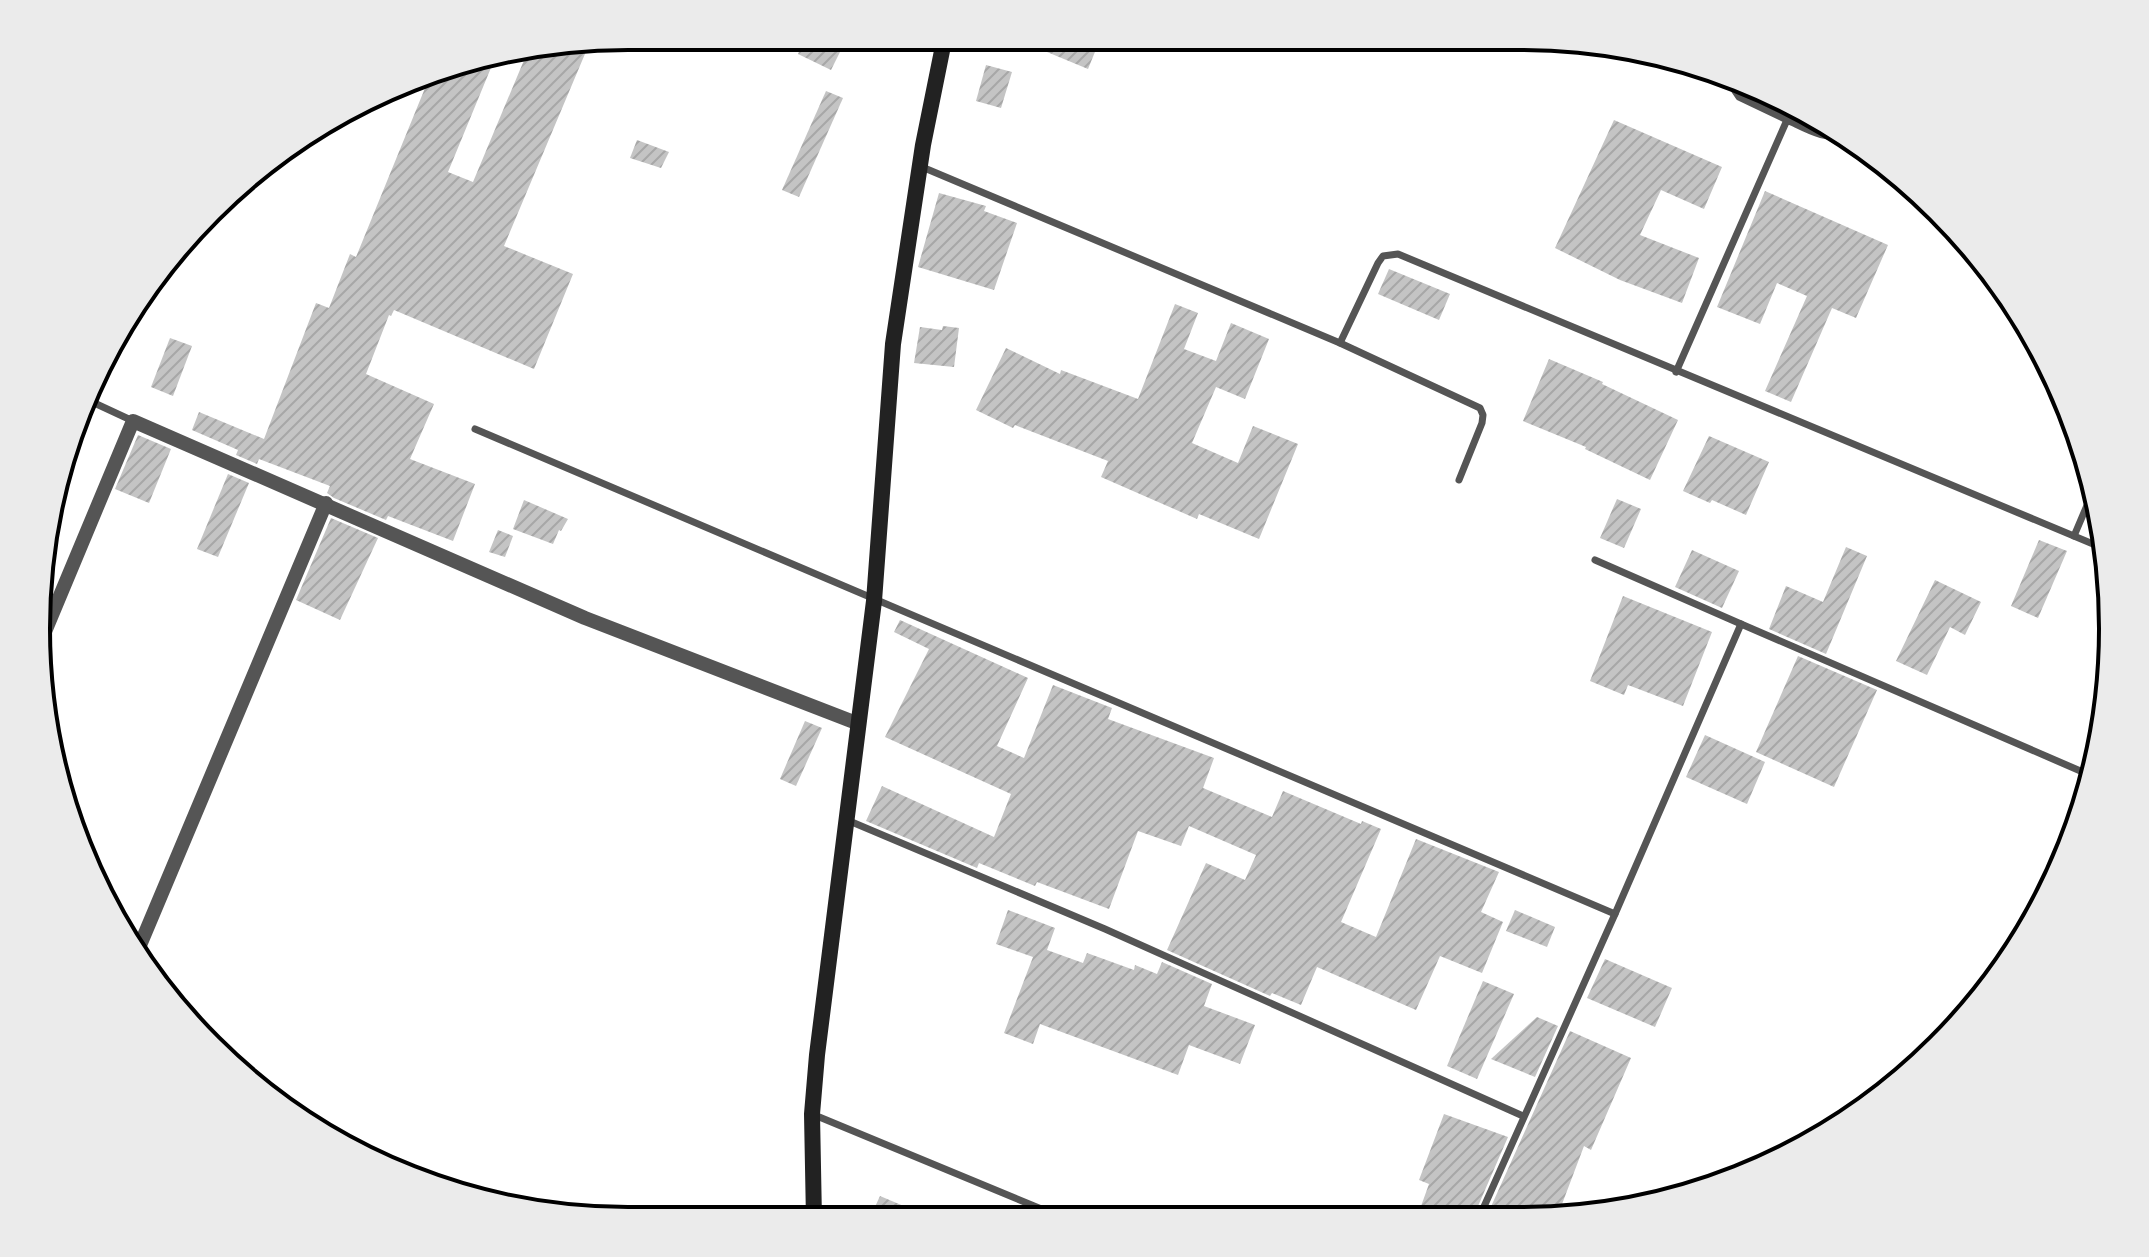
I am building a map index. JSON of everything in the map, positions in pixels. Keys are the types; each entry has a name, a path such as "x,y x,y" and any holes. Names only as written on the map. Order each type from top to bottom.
{"street":[{"path":"814,1207 812,1114 817,1055 874,601 893,344 920,166 942,50"},
{"path":"50,619 133,421 585,618 859,724"},
{"path":"142,941 326,503"}],"lane":[{"path":"1735,92 1739,97 1817,132"},
{"path":"1676,372 1787,120"},
{"path":"920,166 1340,343 1480,408 1482,423 1459,480"},
{"path":"1340,343 1383,256 1398,254 2093,544"},
{"path":"96,404 133,421"},
{"path":"475,429 1615,914"},
{"path":"2074,536 2086,508"},
{"path":"1595,560 2081,771"},
{"path":"1484,1207 1741,624"},
{"path":"847,820 1105,929 1523,1116"},
{"path":"812,1114 1037,1207"}],"building":[{"path":"800,50 841,50 831,70 798,54"},
{"path":"1048,50 1096,50 1088,69"},
{"path":"586,52 504,246 573,274 534,369 394,310 389,315 366,374 434,404 410,459 475,484 453,541 388,516 386,520 334,498 327,493 330,486 259,459 257,464 236,455 238,450 192,430 199,412 264,439 316,303 329,308 350,254 356,257 425,87 491,67 448,172 473,182 524,60"},
{"path":"986,65 1012,72 1001,108 976,101"},
{"path":"826,91 843,98 799,197 782,190"},
{"path":"1614,120 1722,167 1704,209 1661,190 1640,235 1699,258 1682,303 1620,280 1555,248"},
{"path":"637,140 669,152 661,168 630,158"},
{"path":"1765,191 1888,245 1856,318 1832,308 1791,402 1765,391 1807,296 1777,283 1760,324 1717,307"},
{"path":"939,193 986,206 984,211 1017,223 994,290 918,267"},
{"path":"1389,269 1450,294 1439,320 1378,294"},
{"path":"1175,304 1198,313 1184,349 1216,361 1231,323 1269,339 1245,399 1216,387 1192,443 1238,463 1253,426 1298,444 1259,539 1199,514 1197,519 1101,477 1108,461 1015,425 1013,428 976,410 1006,348 1060,374 1061,370 1138,399"},
{"path":"943,326 959,328 954,367 914,363 920,327 942,330"},
{"path":"170,338 192,346 173,396 151,387"},
{"path":"1549,359 1678,420 1650,480 1586,447 1523,421"},
{"path":"138,435 171,449 149,503 115,489"},
{"path":"1709,436 1769,462 1746,515 1683,491"},
{"path":"228,474 249,483 218,557 197,549"},
{"path":"1617,499 1641,509 1624,548 1600,538"},
{"path":"524,500 568,519 553,544 513,529"},
{"path":"331,518 378,538 340,620 296,600"},
{"path":"498,530 513,536 505,557 489,552"},
{"path":"2039,540 2067,551 2038,618 2011,606"},
{"path":"1846,547 1867,556 1826,654 1769,629 1786,586 1823,602"},
{"path":"1692,550 1739,571 1722,608 1675,587"},
{"path":"1935,580 1981,602 1965,635 1950,627 1927,675 1896,661"},
{"path":"1623,596 1712,632 1683,706 1628,685 1624,695 1590,681"},
{"path":"900,620 1028,678 997,746 1024,758 1053,685 1112,708 1108,719 1214,758 1203,788 1272,817 1283,791 1361,824 1362,821 1381,829 1341,922 1376,937 1416,839 1499,872 1481,912 1503,922 1482,973 1440,956 1416,1010 1317,967 1301,1005 1272,993 1270,996 1167,950 1206,863 1245,880 1256,855 1189,826 1181,846 1138,831 1109,909 1037,882 1035,886 979,863 977,868 866,821 882,786 994,837 1011,794 885,737 929,649 894,632"},
{"path":"1798,656 1877,690 1834,787 1756,752"},
{"path":"805,721 822,728 796,786 780,779"},
{"path":"1705,735 1765,762 1747,804 1686,777"},
{"path":"1008,910 1055,928 1047,950 1083,963 1087,953 1134,970 1135,965 1157,974 1162,962 1212,984 1204,1006 1255,1025 1240,1064 1189,1045 1178,1075 1040,1024 1033,1044 1004,1033 1033,957 996,944"},
{"path":"1515,910 1555,927 1547,947 1506,931"},
{"path":"1605,959 1672,988 1655,1027 1587,998"},
{"path":"1483,981 1514,994 1477,1079 1447,1066"},
{"path":"1537,1017 1558,1026 1535,1077 1491,1059"},
{"path":"1570,1031 1631,1058 1591,1150 1584,1146 1561,1206 1491,1207"},
{"path":"1444,1114 1508,1137 1478,1207 1421,1207 1429,1184 1419,1180"},
{"path":"880,1196 906,1207 875,1207"}]}
